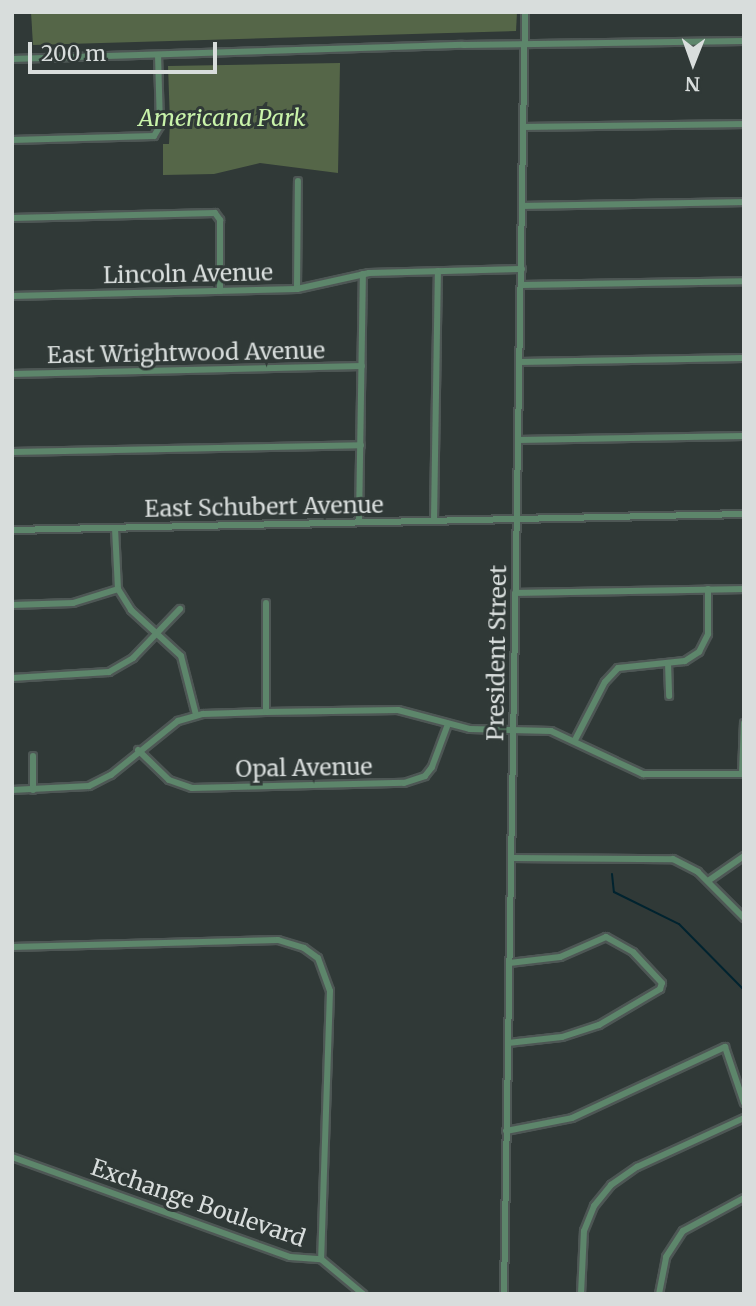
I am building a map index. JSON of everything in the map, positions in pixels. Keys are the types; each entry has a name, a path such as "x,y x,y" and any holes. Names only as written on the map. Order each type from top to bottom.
{"street":[{"name":"President Street","path":"504,1294 526,12"},
{"path":"12,59 525,44 744,41"},
{"path":"12,140 157,134 158,55"},
{"path":"525,127 744,124"},
{"path":"298,181 298,289"},
{"path":"523,206 744,202"},
{"path":"12,218 218,215 219,291"},
{"name":"Lincoln Avenue","path":"12,296 298,289 363,274 522,269"},
{"path":"433,520 438,271"},
{"path":"359,522 363,274"},
{"path":"522,285 744,281"},
{"path":"520,362 744,358"},
{"name":"East Wrightwood Avenue","path":"12,374 362,366"},
{"path":"518,440 744,436"},
{"path":"12,452 361,444"},
{"name":"East Schubert Avenue","path":"12,530 744,514"},
{"path":"115,528 118,589 131,610 181,656 196,715"},
{"path":"12,605 73,603 118,589"},
{"path":"575,740 614,671 630,664 668,663 690,659 706,641 708,589"},
{"path":"515,593 744,589"},
{"path":"266,603 266,712"},
{"path":"12,678 109,672 133,659 180,609"},
{"path":"668,663 669,696"},
{"path":"12,790 89,786 111,775 162,729 196,715 398,710 470,729 551,731 643,774 743,774 744,723"},
{"name":"Opal Avenue","path":"138,750 169,780 192,788 404,783 425,776 432,767 448,724"},
{"path":"33,757 33,790"},
{"path":"511,858 656,856 685,864 708,881 744,918"},
{"path":"708,881 744,856"},
{"path":"508,1043 562,1037 599,1025 660,989 662,984 634,952 606,937 561,957 509,963"},
{"path":"12,947 278,940 304,948 318,958 330,991 321,1259"},
{"path":"506,1131 572,1118 725,1047 744,1103"},
{"path":"581,1294 584,1231 594,1206 611,1185 637,1167 744,1118"},
{"name":"Exchange Boulevard","path":"12,1157 290,1257 321,1259 363,1294"},
{"path":"659,1294 666,1257 683,1231 744,1198"}],"green space":[{"path":"31,12 517,12 516,31 33,45"},
{"name":"Americana Park","path":"340,63 338,173 260,163 214,174 163,175 163,144 169,144 168,66"}],"waterway":[{"path":"612,874 614,892 679,924 744,990"}]}
